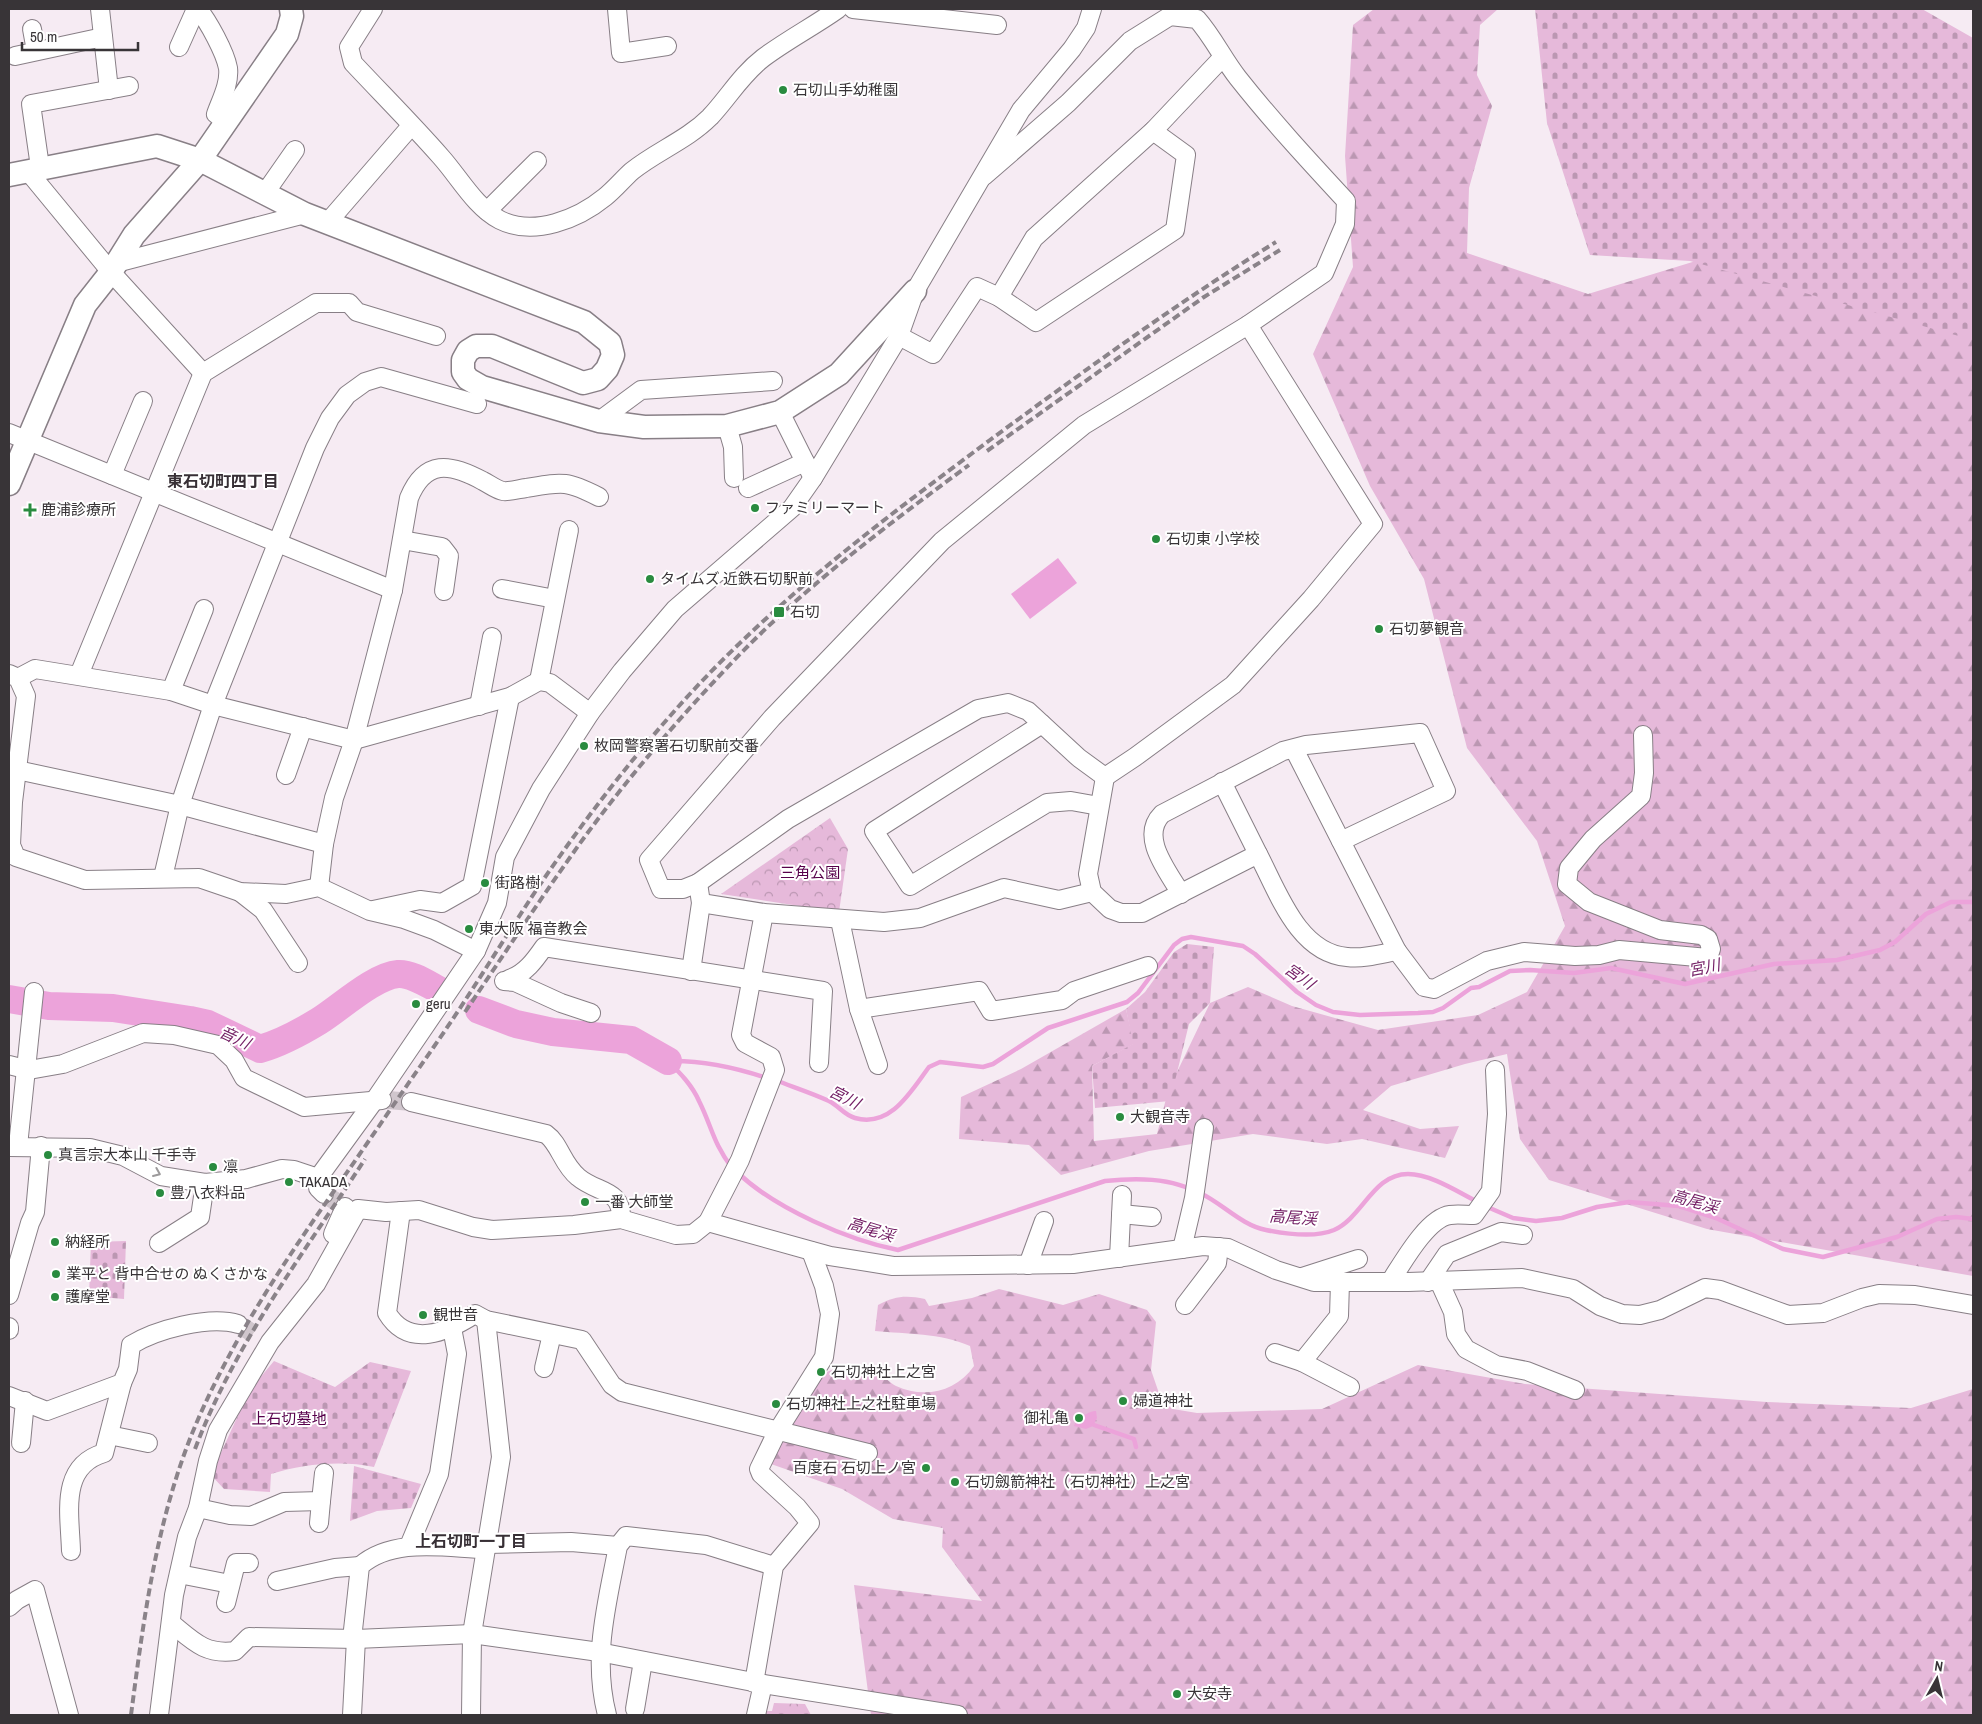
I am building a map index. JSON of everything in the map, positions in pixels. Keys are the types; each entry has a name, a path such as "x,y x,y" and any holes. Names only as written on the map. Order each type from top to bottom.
{"street":[{"path":"100,9 110,90"},
{"path":"179,47 197,9 209,21 228,68 226,86 216,114 226,122"},
{"path":"9,484 18,437 85,305 114,267 134,234 200,160 287,34 292,16 291,9"},
{"path":"372,9 349,47 353,63 487,211 500,220 519,226 538,227 563,220 588,209 606,197 633,170 672,147 710,117 739,80 762,58 838,9"},
{"path":"617,9 621,53 667,46"},
{"path":"854,9 932,13 997,25"},
{"path":"34,992 32,1010 17,1067 13,1146 90,1148 111,1152 161,1176 205,1183 246,1179 282,1169 294,1170 321,1186 381,1100 476,951 497,903 505,858 541,789 590,713 622,671 675,609 792,508 809,470 899,336 915,292 1021,110 1072,49 1086,28 1092,9"},
{"path":"984,176 1068,103 1130,41 1170,16 1197,19 1210,34 1222,58 1271,120 1346,201 1345,224 1324,273 1248,325 1084,425 942,541 772,718 650,860 662,889 683,889 698,882 788,819 978,709 1008,703 1028,711 1080,758 1105,777"},
{"path":"32,29 36,51"},
{"path":"15,56 103,37"},
{"path":"999,297 1034,238 1153,131 1222,58"},
{"path":"19,173 31,104 129,86"},
{"path":"328,222 411,126"},
{"path":"899,336 933,354 977,287 999,297 1036,322 1176,230 1186,155 1153,131"},
{"path":"19,173 157,146 200,160 305,214 584,322 610,343 613,355 607,369 598,379 583,383 492,346 476,346 468,351 463,360 463,372 468,379 482,387 599,421 644,427 727,426 780,412 839,374 915,292"},
{"path":"265,193 295,150"},
{"path":"487,211 537,161"},
{"path":"19,173 114,267 202,374"},
{"path":"114,267 305,214"},
{"path":"79,675 155,493 202,374 316,303 349,303 357,312 436,336"},
{"path":"1248,325 1373,524 1311,599 1233,685 1136,757 1105,777 1088,874 1092,892 1110,909 1121,913 1142,913 1258,854"},
{"path":"163,877 180,805 213,705 315,448 330,418 347,395 365,382 381,377 478,404"},
{"path":"599,421 641,390 773,381"},
{"path":"112,475 143,401"},
{"path":"780,412 809,470"},
{"path":"727,426 741,483 809,470"},
{"path":"18,437 394,590"},
{"path":"319,887 324,844 334,798 354,740 394,590 408,498 414,486 426,472 439,468 452,468 472,475 503,491 558,482 575,484 599,497"},
{"path":"539,681 570,530"},
{"path":"402,540 442,547 449,556 444,591"},
{"path":"502,589 555,598"},
{"path":"171,691 204,609"},
{"path":"479,706 492,637"},
{"path":"476,951 419,924 370,910 319,887 286,894 240,892 199,878 163,877 85,880 17,862 11,844 26,696 14,676 35,669 171,691 213,705 354,740 510,698 539,681 550,683 590,713"},
{"path":"370,910 420,900 442,903 472,886 510,698"},
{"path":"1042,724 874,831 910,886 1047,803 1071,801 1099,806"},
{"path":"286,775 303,727"},
{"path":"1181,894 1152,838 1155,821 1162,814 1283,752 1306,745 1420,733 1446,791 1341,841"},
{"path":"1294,749 1397,951 1424,987 1434,989 1487,961 1524,952 1575,956 1599,955 1619,950 1708,958 1711,949 1708,939 1701,935 1660,930 1589,902 1567,884 1569,868 1593,839 1641,796 1644,772 1642,735"},
{"path":"17,770 180,805 324,844"},
{"path":"1222,782 1258,854 1303,933 1318,947 1332,954 1348,957 1371,956 1397,951"},
{"path":"691,971 701,903 698,882"},
{"path":"701,903 764,913 884,922 920,918 1004,888 1059,900 1092,892"},
{"path":"240,892 263,910 298,963"},
{"path":"158,1715 174,1595 187,1537 198,1508 208,1461 218,1430 264,1339 316,1284 333,1257 358,1209 386,1212 419,1210 472,1227 492,1230 621,1220 676,1235 692,1234 708,1222 740,1160 775,1070 771,1056 745,1043 741,1035 764,913"},
{"path":"840,920 859,1009 878,1065"},
{"path":"591,1013 507,980 528,966 544,947 823,991 819,1063"},
{"path":"859,1009 979,991 991,1012 1062,1000 1074,991 1148,966"},
{"path":"17,1067 63,1064 143,1033 174,1035 218,1045 234,1060 244,1078 304,1107 381,1100"},
{"path":"1390,1282 1421,1237 1436,1222 1448,1215 1474,1215 1492,1191 1497,1114 1495,1070"},
{"path":"411,1102 546,1134 556,1143 564,1163 579,1178 617,1198 622,1206 621,1220"},
{"path":"1182,1249 1194,1198 1204,1128"},
{"path":"9,1296 30,1223 35,1212 41,1146"},
{"path":"159,1243 200,1217 205,1183"},
{"path":"1119,1258 1122,1195"},
{"path":"333,1257 333,1235 344,1207"},
{"path":"401,1211 387,1313 395,1325 409,1331 428,1334 452,1328 475,1314 486,1320 582,1340 612,1385 622,1392 777,1432 868,1453"},
{"path":"1121,1214 1152,1217"},
{"path":"1028,1265 1044,1221"},
{"path":"708,1222 811,1250 893,1266 944,1267 986,1264 1073,1264 1182,1249 1219,1247 1228,1248 1276,1270 1314,1282 1433,1282 1522,1278 1573,1289 1600,1306 1622,1314 1640,1315 1660,1310 1705,1288 1720,1290 1788,1316 1822,1313 1862,1298 1879,1294 1915,1295 1973,1305"},
{"path":"1433,1282 1447,1254 1500,1232 1523,1235"},
{"path":"1185,1305 1217,1264 1219,1247"},
{"path":"756,1715 774,1566 810,1523 797,1507 761,1474 760,1469 777,1432 824,1357 830,1314 824,1286 811,1250"},
{"path":"1302,1277 1358,1259"},
{"path":"1302,1362 1339,1316 1340,1282"},
{"path":"1433,1282 1453,1312 1456,1334 1466,1349 1496,1365 1527,1371 1575,1390"},
{"path":"471,1715 472,1634 501,1457 486,1320"},
{"path":"71,1552 70,1498 75,1473 90,1457 104,1453 122,1383 128,1369 131,1345 145,1336 194,1324 229,1321 238,1324"},
{"path":"409,1546 439,1474 457,1354 452,1328"},
{"path":"544,1368 552,1334"},
{"path":"1275,1353 1302,1362 1350,1387"},
{"path":"21,1443 17,1399 47,1412 122,1383"},
{"path":"109,1435 148,1443"},
{"path":"319,1523 324,1473"},
{"path":"198,1508 230,1515 251,1516 284,1502 321,1501"},
{"path":"607,1715 603,1700 599,1652 618,1546 626,1536 706,1545 774,1566"},
{"path":"277,1582 334,1568 360,1566 371,1556 409,1546 486,1546 571,1542 618,1546"},
{"path":"226,1603 236,1563 249,1563"},
{"path":"352,1715 354,1639 360,1566"},
{"path":"179,1574 230,1584"},
{"path":"9,1607 35,1590 69,1715"},
{"path":"171,1623 196,1644 219,1653 236,1651 249,1637 354,1639 472,1634 599,1652 759,1683 958,1715"},
{"path":"635,1709 643,1661"}],"green space":[{"path":"1374,9 1498,9 1480,25 1477,75 1492,106 1469,188 1467,253 1588,294 1699,260 1973,334 1973,1276 1707,1229 1549,1180 1520,1139 1507,1054 1465,1064 1391,1086 1363,1110 1420,1129 1459,1126 1445,1158 1362,1139 1327,1144 1253,1134 1149,1151 1061,1175 1029,1145 959,1139 961,1097 1021,1069 1126,1009 1134,1044 1092,1066 1094,1141 1157,1134 1168,1091 1210,1003 1248,987 1292,1006 1378,1030 1478,1015 1527,992 1565,926 1537,841 1467,748 1424,579 1370,486 1313,354 1353,267 1345,156 1353,25"},
{"path":"1535,9 1922,9 1973,38 1973,340 1690,261 1590,255 1547,123"},
{"name":"三角公園","path":"830,818 848,849 839,912 721,894"},
{"path":"1187,944 1214,947 1210,1003 1189,1024 1170,1101 1095,1108 1092,1066 1133,1044 1126,1009 1145,992 1174,952"},
{"path":"126,1241 124,1299 89,1296 91,1242"},
{"path":"999,1289 1063,1305 1099,1294 1147,1310 1156,1322 1151,1370 1162,1402 1173,1409 1197,1413 1322,1409 1418,1365 1525,1384 1767,1402 1911,1408 1973,1389 1973,1715 871,1715 854,1585 982,1601 942,1547 943,1528 893,1519 842,1489 771,1464 788,1426 805,1396 823,1375 832,1370 877,1374 896,1386 907,1390 928,1392 939,1391 958,1382 974,1366 970,1346 959,1342 923,1335 875,1331 878,1305 895,1298 912,1297 925,1299 929,1306 972,1298"},
{"name":"上石切墓地","path":"274,1361 335,1387 370,1362 411,1371 374,1467 322,1464 271,1474 270,1492 224,1489 211,1475 249,1391"},
{"path":"354,1466 421,1484 411,1508 377,1511 350,1521"},
{"path":"774,1703 805,1704 811,1715 765,1715 766,1711 772,1711"}],"shaded area":[{"path":"1058,558 1077,583 1030,619 1011,594"},
{"path":"1096,1411 1097,1418 1093,1426 1086,1429 1074,1426 1083,1416"}],"waterway":[{"name":"宮川","path":"775,1080 829,1101 851,1117 868,1120 879,1118 899,1105 929,1067 940,1062 983,1067 993,1064 1048,1028 1127,1002 1138,993 1174,945 1182,939 1191,937 1243,946 1255,954 1297,992 1316,1005 1333,1012 1360,1015 1418,1013 1433,1012 1443,1008 1471,988 1479,987 1510,971 1530,970 1574,973 1611,968 1685,984 1774,964 1837,960 1880,950 1895,942 1926,914 1951,902 1973,902"},
{"name":"音川","path":"9,999 49,1006 113,1008 190,1020 208,1024 260,1049 305,1029 368,986 389,976 398,974 409,975 441,991"},
{"name":"音川","path":"479,1010 516,1024 553,1032 631,1040 668,1061"},
{"name":"高尾渓","path":"668,1061 696,1095 717,1143 732,1168"},
{"name":"宮川","path":"668,1061 718,1065 767,1078"},
{"name":"高尾渓","path":"738,1173 772,1199 792,1211 835,1231 898,1250 1105,1181 1127,1179 1160,1180 1190,1189"},
{"name":"高尾渓","path":"1200,1193 1248,1224 1266,1230 1291,1234 1318,1234 1334,1230 1353,1216 1377,1188 1396,1176 1408,1174 1426,1177 1478,1202"},
{"name":"高尾渓","path":"1485,1206 1513,1218 1536,1221 1562,1218 1597,1207 1629,1202 1679,1206 1716,1218 1783,1249 1823,1257 1897,1237 1937,1219 1956,1217 1973,1219"},
{"path":"1094,1425 1134,1439 1136,1447"}],"tunnel":[{"path":"388,1100 411,1102"},
{"path":"324,1194 345,1207"},
{"path":"238,1324 259,1337"}],"railway":[{"path":"131,1715 147,1604 171,1494 196,1424 225,1363 259,1304 296,1247 447,1028 539,886 610,788 668,718 722,660 833,561 1025,414 1167,313 1276,242"},
{"path":"987,451 1204,297 1280,250"},
{"path":"465,1012 586,835 643,762 705,691 748,646 800,597 883,529 969,465"},
{"path":"195,1449 211,1410 250,1335 365,1159"}],"place":[{"name":"石切山手幼稚園","path":"783,90"},
{"name":"ファミリーマート","path":"755,508"},
{"name":"鹿浦診療所","path":"30,510"},
{"name":"石切東 小学校","path":"1156,539"},
{"name":"タイムズ 近鉄石切駅前","path":"650,579"},
{"name":"石切","path":"779,612"},
{"name":"石切夢観音","path":"1379,629"},
{"name":"枚岡警察署石切駅前交番","path":"584,746"},
{"name":"街路樹","path":"485,883"},
{"name":"東大阪 福音教会","path":"469,929"},
{"name":"geru","path":"416,1004"},
{"name":"大観音寺","path":"1120,1117"},
{"name":"真言宗大本山 千手寺","path":"48,1155"},
{"name":"凛","path":"213,1167"},
{"name":"TAKADA","path":"289,1182"},
{"name":"豊八衣料品","path":"160,1193"},
{"name":"一番 大師堂","path":"585,1202"},
{"name":"納経所","path":"55,1242"},
{"name":"業平と 背中合せの ぬくさかな","path":"56,1274"},
{"name":"護摩堂","path":"55,1297"},
{"name":"観世音","path":"423,1315"},
{"name":"石切神社上之宮","path":"821,1372"},
{"name":"婦道神社","path":"1123,1401"},
{"name":"石切神社上之社駐車場","path":"776,1404"},
{"name":"御礼亀","path":"1079,1418"},
{"name":"百度石 石切上ノ宮","path":"926,1468"},
{"name":"石切劔箭神社（石切神社）上之宮","path":"955,1482"},
{"name":"大安寺","path":"1177,1694"}],"district":[{"name":"東石切町四丁目","path":"223,481"},
{"name":"上石切町一丁目","path":"471,1541"}]}
